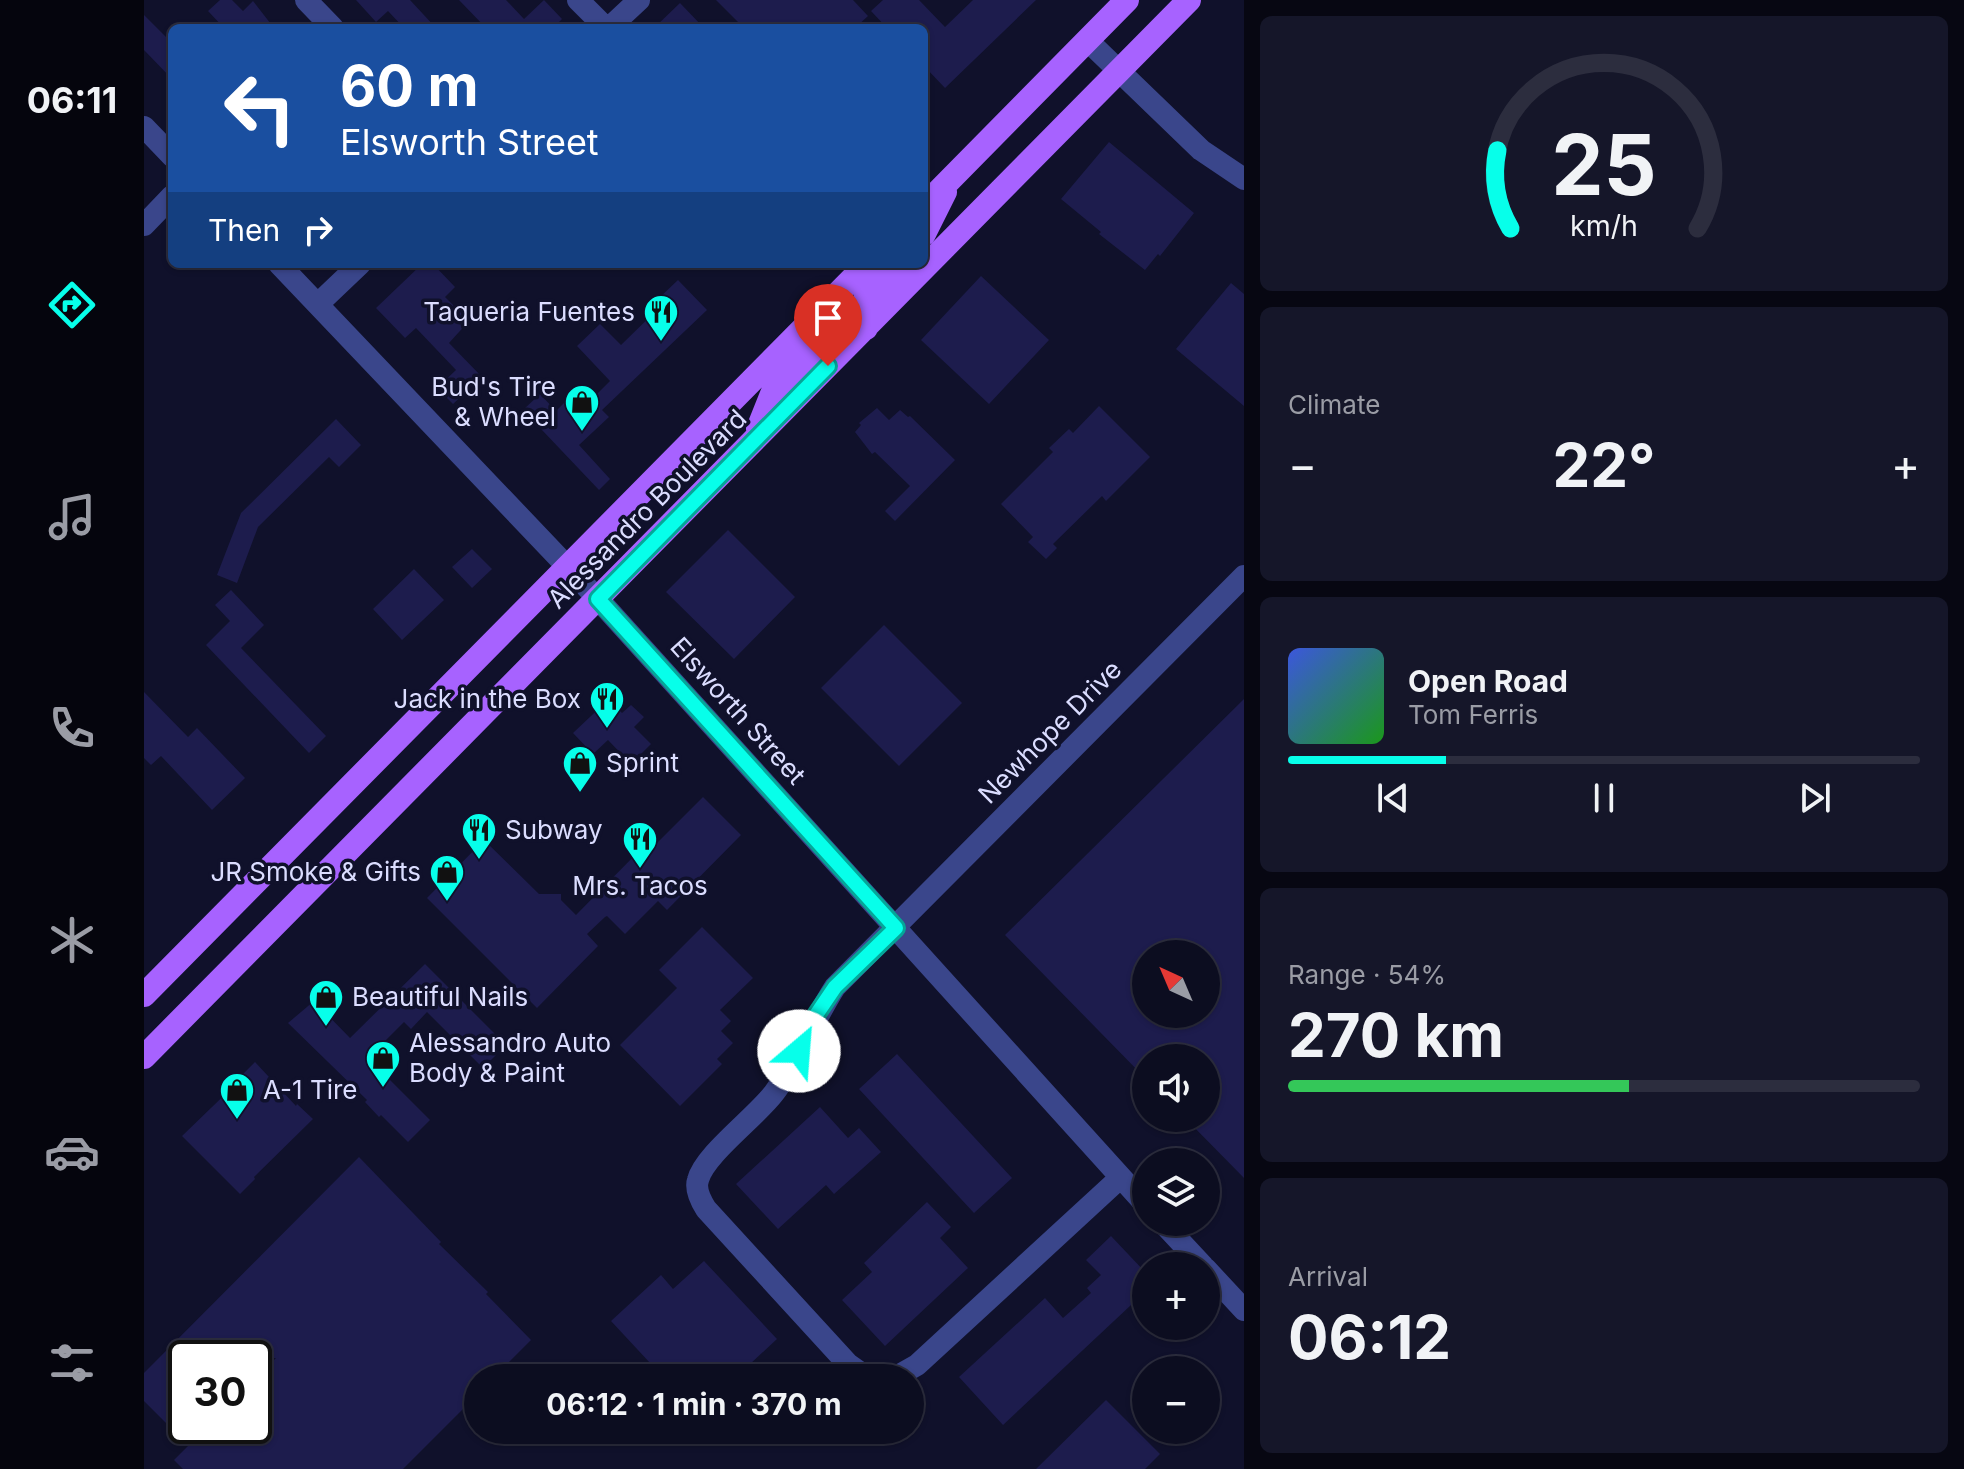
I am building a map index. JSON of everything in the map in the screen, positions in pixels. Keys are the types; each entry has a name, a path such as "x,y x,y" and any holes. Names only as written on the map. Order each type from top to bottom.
{"main road":[{"path":"928,202 1127,0"},
{"name":"Alessandro Boulevard","path":"928,265 1189,0"},
{"path":"928,226 953,176"},
{"name":"Alessandro Boulevard","path":"144,995 863,268"},
{"path":"866,328 865,299 895,268"},
{"name":"Alessandro Boulevard","path":"144,1057 925,268"},
{"path":"752,442 772,394 826,339 825,306"},
{"path":"264,874 295,904"}],"street":[{"path":"306,0 329,24"},
{"path":"578,0 604,24"},
{"path":"612,24 639,0"},
{"path":"1087,40 1201,150 1244,179"},
{"path":"144,127 168,152"},
{"path":"144,225 168,200"},
{"name":"Elsworth Street","path":"283,268 598,599 1132,1190"},
{"path":"318,304 356,268"},
{"name":"Newhope Drive","path":"848,1364 706,1209 696,1183 704,1167 775,1092 816,1015 835,987 1244,576"},
{"path":"918,1364 1120,1178"},
{"path":"1175,1236 1189,1252"},
{"path":"1220,1285 1244,1310"}],"building":[{"path":"220,0 232,0 243,11 253,1 271,24 220,24 208,11"},
{"path":"356,0 410,0 432,24 400,24 388,11 376,22"},
{"path":"459,0 506,0 524,19 544,0 562,19 557,24 482,24"},
{"path":"716,0 853,0 868,16 859,24 740,24"},
{"path":"883,0 919,0 945,27 973,0 1036,0 945,88 928,70 928,24 883,24 871,11"},
{"path":"680,3 700,24 658,24"},
{"path":"144,15 168,39 168,75 144,50"},
{"path":"1109,142 1194,213 1145,270 1061,199"},
{"path":"418,268 437,268 455,287 445,297 469,321 449,343 482,377 453,404 437,388 456,370 416,328 405,338 376,308"},
{"path":"981,276 1049,340 989,404 921,340"},
{"path":"678,280 707,310 602,410 609,417 579,445 610,479 599,490 523,410 540,394 556,411 580,387 592,399 610,381 577,346 600,324 621,345 663,304 658,299"},
{"path":"1231,283 1244,294 1244,406 1176,349"},
{"path":"1099,406 1150,457 1106,501 1102,496 1053,544 1057,548 1046,559 1028,542 1033,537 1001,504 1053,452 1049,448 1069,429 1073,433"},
{"path":"877,408 889,420 900,410 910,416 955,460 895,521 885,511 910,486 875,452 872,454 855,432 861,425 859,423"},
{"path":"336,419 361,445 339,467 329,457 258,527 237,583 217,575 241,513"},
{"path":"728,530 795,597 734,659 666,592"},
{"path":"472,549 492,569 472,588 452,567"},
{"path":"414,569 444,600 402,640 373,609"},
{"path":"231,590 264,625 241,648 326,736 309,753 206,645 230,621 215,605"},
{"path":"884,625 962,703 899,766 821,688"},
{"path":"144,692 188,737 197,728 245,778 212,810 161,756 151,765 144,758"},
{"name":"Jack in the Box","path":"609,699 622,713 631,705 644,717 634,727 651,744 631,764 608,740 593,754 573,733"},
{"path":"1244,699 1244,1178 1220,1154 1220,1148 1214,1148 1199,1132 1220,1132 1220,1044 1132,1044 1132,1065 1005,935"},
{"path":"703,797 741,835 667,910 658,901 625,934 605,917 587,934 598,946 537,1008 427,898 484,840 539,894 561,894 561,900 576,915 638,852 643,857"},
{"path":"702,927 753,978 720,1010 731,1021 721,1031 733,1043 717,1059 722,1064 680,1106 620,1045 677,988 659,970"},
{"path":"425,964 506,1045 483,1068 427,1012 411,1029 404,1022 384,1041 391,1049 375,1065 430,1120 408,1142 381,1115 379,1117 365,1102 367,1100 288,1023 314,1001 350,1038"},
{"path":"897,1054 1012,1178 974,1213 859,1089"},
{"path":"255,1062 296,1106 313,1119 240,1194 182,1136"},
{"path":"820,1107 848,1138 859,1128 881,1152 834,1194 826,1185 778,1229 736,1184"},
{"path":"359,1157 531,1340 507,1364 464,1364 464,1408 403,1469 183,1469 174,1460 190,1444 272,1444 272,1362 276,1358 272,1358 272,1340 177,1340"},
{"path":"927,1202 951,1227 940,1238 968,1268 885,1346 842,1300 872,1272 864,1263"},
{"path":"1111,1236 1132,1258 1132,1304 1003,1425 959,1377 1045,1298 1063,1318 1091,1293 1087,1288 1101,1275 1086,1260"},
{"path":"704,1261 777,1339 750,1364 651,1364 611,1321 661,1275 673,1289"},
{"path":"168,1349 168,1425 144,1401 144,1373"},
{"path":"1106,1400 1132,1426 1132,1444 1150,1444 1160,1454 1145,1469 1036,1469"}],"place":[{"name":"Taqueria Fuentes","path":"661,343"},
{"name":"Bud's Tire & Wheel","path":"582,433"},
{"name":"Jack in the Box","path":"607,730"},
{"name":"Sprint","path":"580,794"},
{"name":"Subway","path":"479,861"},
{"name":"Mrs. Tacos","path":"640,870"},
{"name":"JR Smoke & Gifts","path":"447,903"},
{"name":"Beautiful Nails","path":"326,1028"},
{"name":"Alessandro Auto Body & Paint","path":"383,1089"},
{"name":"A-1 Tire","path":"237,1121"}],"route":[{"path":"799,1051 816,1015 835,987 896,928 598,599 828,366"}]}
